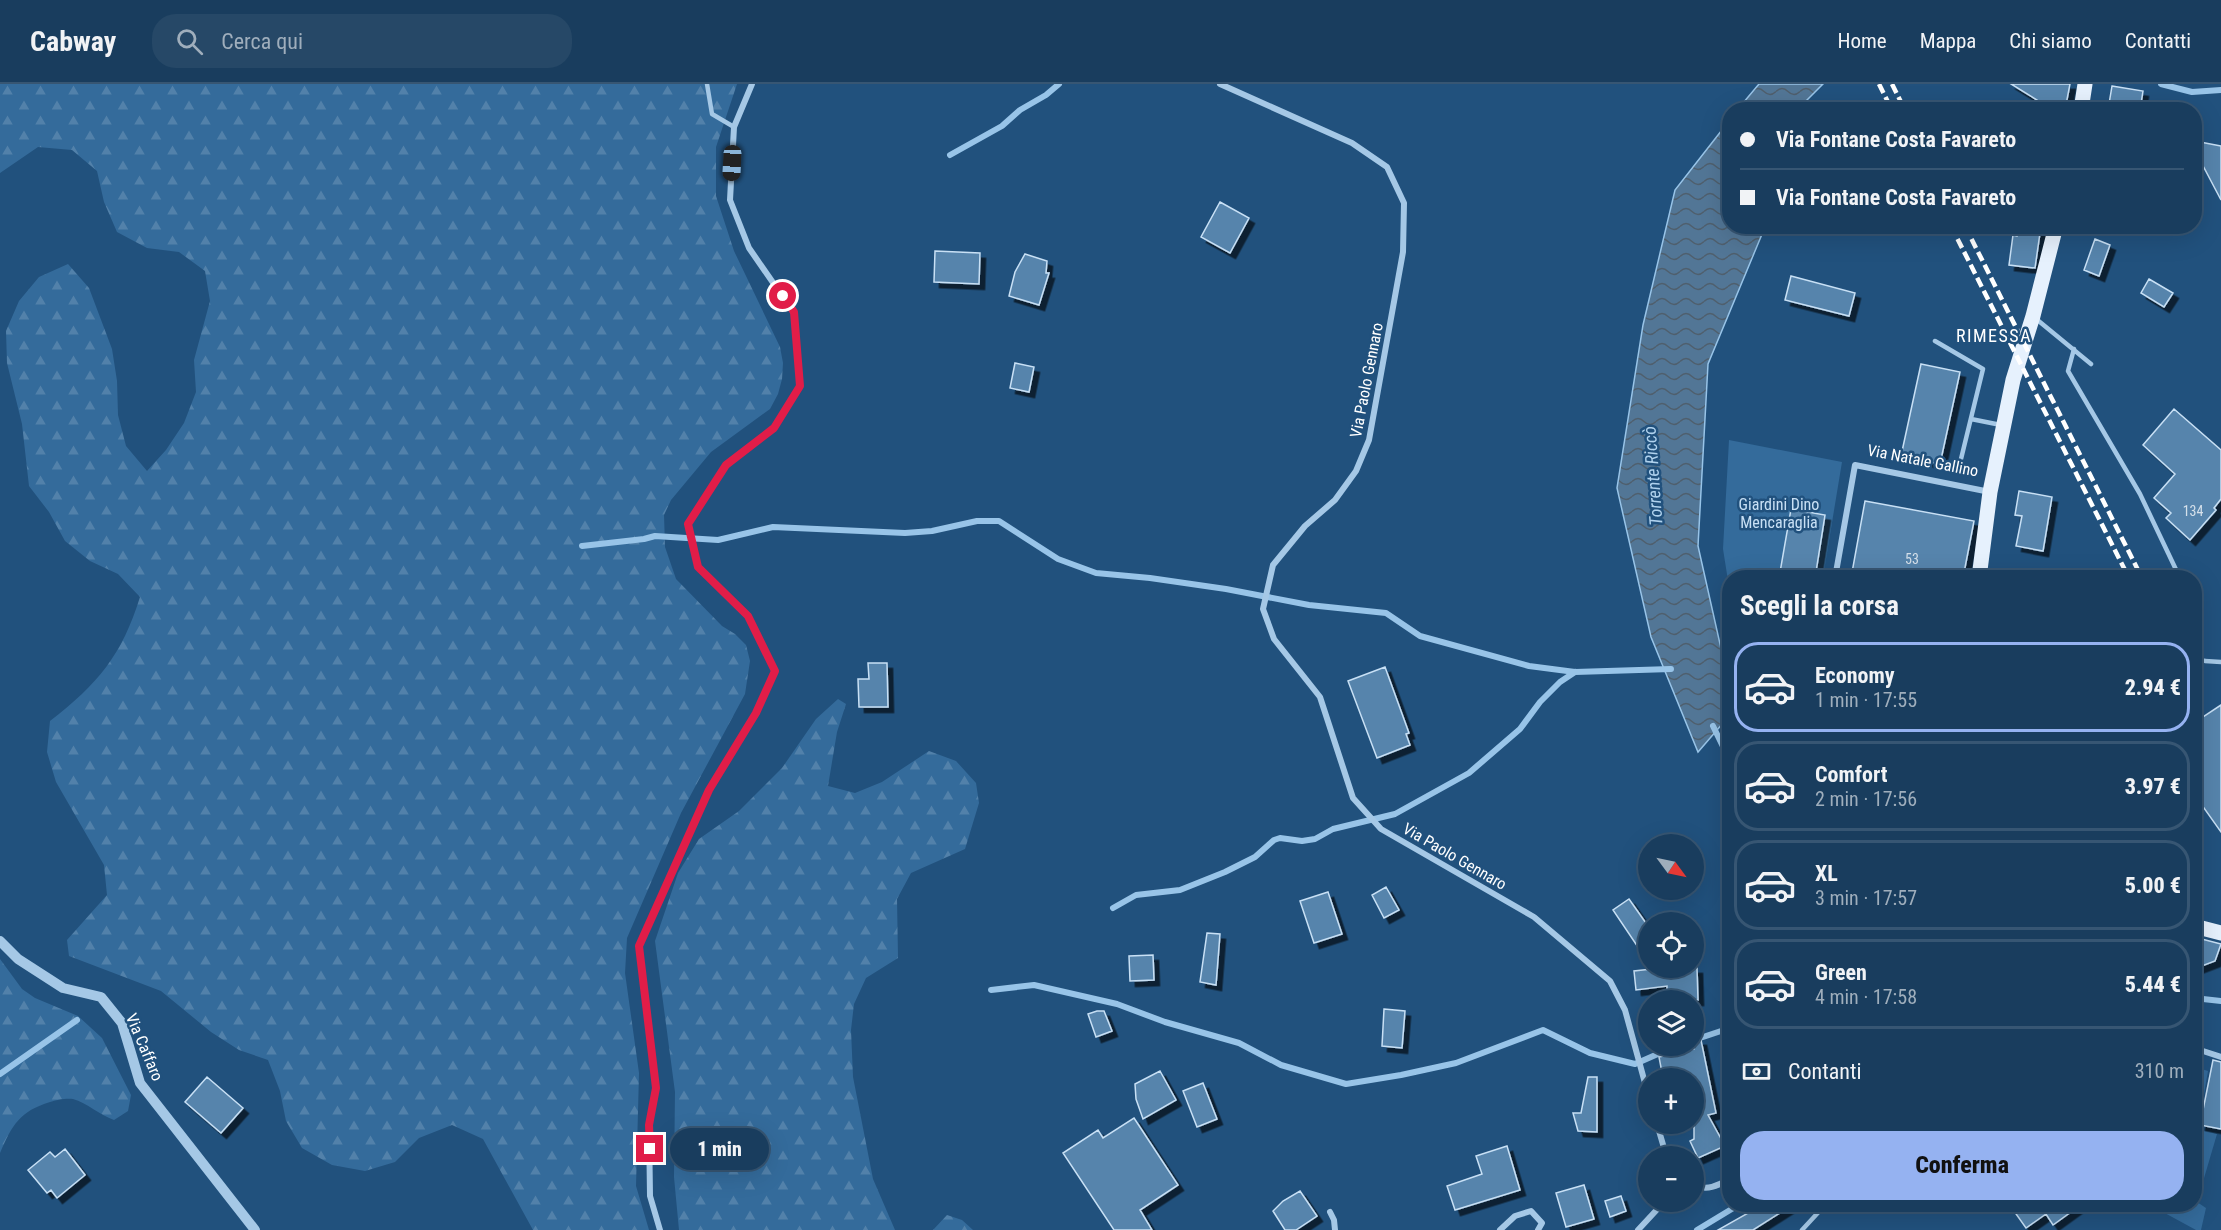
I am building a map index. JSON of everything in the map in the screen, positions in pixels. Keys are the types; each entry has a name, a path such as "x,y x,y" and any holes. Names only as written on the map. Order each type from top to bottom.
{"main road":[{"path":"2082,102 2085,84"},
{"name":"Via Natale Gallino","path":"1980,570 1990,492 2013,380 2033,316 2054,234"},
{"path":"2202,928 2221,933"}],"street":[{"path":"660,1230 650,1196 649,1125 656,1088 639,946 709,790 756,713 775,671 748,616 698,567 688,524 726,465 774,428 800,386 794,312 749,248 730,200 734,127 752,84"},
{"name":"Via Paolo Gennaro","path":"1221,84 1352,143 1387,167 1404,203 1403,252 1369,440 1356,471 1335,500 1305,526 1273,565 1263,609 1274,639 1320,697 1353,798 1382,829 1534,917 1610,981 1625,1010 1641,1068"},
{"name":"Via Natale Gallino","path":"1836,570 1855,465 1990,492"},
{"name":"Via Caffaro","path":"0,941 18,959 63,988 101,997 122,1023 140,1083 255,1230"},
{"path":"2202,1051 2221,1057"},
{"path":"1704,1188 1714,1187 1722,1183"},
{"path":"1500,1230 1515,1216 1531,1211 1542,1223 1538,1230"},
{"path":"1330,1212 1335,1230"},
{"path":"1638,1230 1655,1212"}],"lane":[{"path":"707,84 712,114 734,127"},
{"path":"2033,316 2091,364"},
{"name":"Via Natale Gallino","path":"1935,340 1983,369 1961,459"},
{"path":"2074,349 2068,371 2140,494 2177,570"},
{"path":"1971,419 2003,426"},
{"path":"2202,660 2221,662"},
{"path":"1802,1230 1819,1212"}],"green space":[{"path":"0,84 737,84 716,147 716,196 734,251 780,347 783,363 782,379 778,394 770,409 711,452 671,500 664,515 665,547 676,579 722,626 746,645 750,661 745,694 681,813 627,938 625,973 639,1073 636,1186 649,1230 533,1230 483,1139 452,1125 419,1138 395,1162 365,1171 332,1165 302,1148 286,1121 280,1091 268,1060 239,1050 211,1032 161,991 69,956 67,940 107,895 104,865 56,782 47,752 50,721 82,694 106,667 125,636 140,597 118,574 90,561 65,541 49,512 29,486 22,424 7,363 6,331 19,301 39,277 68,264 89,288 112,349 117,381 118,415 126,446 147,471 166,450 184,423 196,392 194,360 210,301 205,271 179,252 147,248 117,232 104,202 97,171 72,150 38,147 0,173"},
{"name":"Giardini Dino Mencaraglia","path":"1729,440 1842,462 1824,570 1726,570 1723,549"},
{"path":"838,699 846,704 837,732 828,786 855,793 882,782 929,751 956,761 976,783 979,803 965,849 911,873 897,899 898,958 866,978 854,1004 851,1030 853,1077 873,1179 895,1230 679,1230 674,1177 675,1092 655,941 678,873 699,839 739,811 782,768 816,719"},
{"path":"0,959 22,989 35,998 78,1016 102,1038 131,1095 128,1111 114,1120 73,1099 50,1102 31,1110 18,1120 0,1153"},
{"path":"2202,1069 2208,1071 2202,1106"},
{"path":"2202,1130 2217,1134 2202,1185"},
{"path":"2202,1205 2206,1208 2201,1230 2196,1230 2163,1212 2202,1212"},
{"path":"947,1215 962,1220 973,1230 933,1230"}],"water":[{"path":"1759,84 1823,84 1805,102 1744,102"},
{"path":"1722,130 1722,234 1762,234 1708,364 1698,546 1722,653 1722,724 1698,752 1651,637 1617,488 1643,325 1675,190"}],"building":[{"path":"2011,84 2070,84 2067,102 2036,102 2037,100"},
{"path":"2112,86 2143,91 2141,102 2109,102"},
{"path":"2202,142 2221,146 2221,200 2202,164"},
{"path":"1220,202 1249,218 1230,253 1201,237"},
{"path":"2017,234 2040,234 2035,268 2009,265 2013,235 2017,236"},
{"path":"2095,239 2110,245 2099,276 2084,270"},
{"path":"935,251 980,253 979,284 934,282"},
{"path":"1025,254 1047,261 1046,273 1049,273 1039,305 1009,296 1015,272"},
{"path":"1791,276 1855,293 1849,316 1785,300"},
{"path":"2149,279 2173,293 2164,307 2141,293"},
{"path":"1015,363 1034,367 1029,392 1010,388"},
{"path":"1921,364 1960,372 1940,464 1901,456"},
{"path":"2174,409 2221,450 2221,499 2214,508 2216,510 2190,540 2166,518 2171,513 2154,498 2175,474 2143,445"},
{"path":"2019,491 2052,497 2043,551 2016,546 2022,516 2015,515"},
{"path":"1865,501 1974,521 1965,570 1852,570"},
{"path":"1791,509 1825,515 1816,570 1780,570"},
{"path":"868,663 887,663 888,707 859,707 858,679 869,679"},
{"path":"1385,667 1409,733 1406,734 1410,745 1377,758 1348,681"},
{"path":"2221,705 2221,832 2202,805 2202,718"},
{"path":"1386,887 1399,910 1384,918 1372,895"},
{"path":"1328,892 1342,934 1314,943 1300,901"},
{"path":"1629,899 1638,912 1638,947 1613,910"},
{"path":"1207,933 1220,934 1216,985 1200,982"},
{"path":"2202,939 2221,944 2215,961 2202,966"},
{"path":"1153,955 1154,980 1130,981 1129,956"},
{"path":"1634,971 1638,971 1638,978 1697,978 1698,990 1667,990 1667,986 1636,990"},
{"path":"1384,1009 1405,1011 1402,1048 1382,1046"},
{"path":"1104,1011 1112,1031 1096,1037 1088,1014"},
{"path":"1704,1055 1716,1113 1708,1115 1722,1141 1722,1147 1704,1155 1704,1146 1692,1146 1690,1141 1694,1139 1694,1134 1704,1134 1704,1068 1661,1068 1659,1057"},
{"path":"2213,1060 2221,1062 2221,1129 2202,1125"},
{"path":"1160,1071 1176,1100 1143,1119 1136,1099 1135,1084"},
{"path":"207,1077 243,1108 221,1133 185,1102"},
{"path":"1588,1077 1597,1077 1597,1132 1578,1131 1573,1113 1581,1113"},
{"path":"1203,1083 1217,1119 1197,1127 1183,1091"},
{"path":"1134,1118 1178,1185 1140,1210 1152,1230 1114,1230 1063,1153 1098,1130 1103,1138"},
{"path":"1507,1146 1520,1190 1455,1210 1447,1186 1482,1174 1476,1156"},
{"path":"65,1149 85,1175 57,1198 51,1190 47,1193 28,1170 50,1152 55,1157"},
{"path":"1584,1185 1594,1219 1566,1227 1556,1193"},
{"path":"1300,1191 1317,1216 1296,1230 1285,1230 1273,1211 1283,1201"},
{"path":"1621,1196 1626,1211 1610,1217 1605,1201"},
{"path":"1750,1212 1781,1212 1753,1230 1718,1230"},
{"path":"2015,1212 2071,1212 2053,1225 2046,1214 2026,1228"}],"waterway":[{"path":"950,155 1002,126 1020,110 1046,95 1059,84"},
{"path":"2161,84 2192,92 2221,90"},
{"path":"582,546 655,536 718,540 773,527 905,533 932,531 977,521 999,521 1058,559 1096,573 1226,589 1309,605 1386,613 1420,636 1529,666 1575,672 1671,669"},
{"path":"1113,908 1136,895 1180,890 1225,872 1255,857 1274,840 1280,838 1302,841 1315,839 1333,829 1395,814 1469,773 1520,729 1540,702 1560,682 1575,672"},
{"name":"Torrente Riccò","path":"1713,726 1722,745"},
{"path":"991,990 1034,985 1117,1004 1165,1022 1239,1043 1281,1065 1346,1084 1456,1063 1543,1030 1590,1053 1635,1064 1653,1056"},
{"name":"Torrente Riccò","path":"2202,999 2221,1001"},
{"path":"0,1074 77,1020"},
{"path":"1704,1037 1722,1031"},
{"path":"1697,1230 1727,1212"}],"railway":[{"path":"1879,84 1888,102"},
{"path":"1892,84 1901,102"},
{"path":"1955,234 2125,570"},
{"path":"1969,234 2138,570"}],"district":[{"name":"RIMESSA","path":"1994,336"}],"route":[{"path":"650,1149 649,1125 656,1088 639,946 709,790 756,713 775,671 748,616 698,567 688,524 726,465 774,428 800,386 794,312 783,296"}]}
